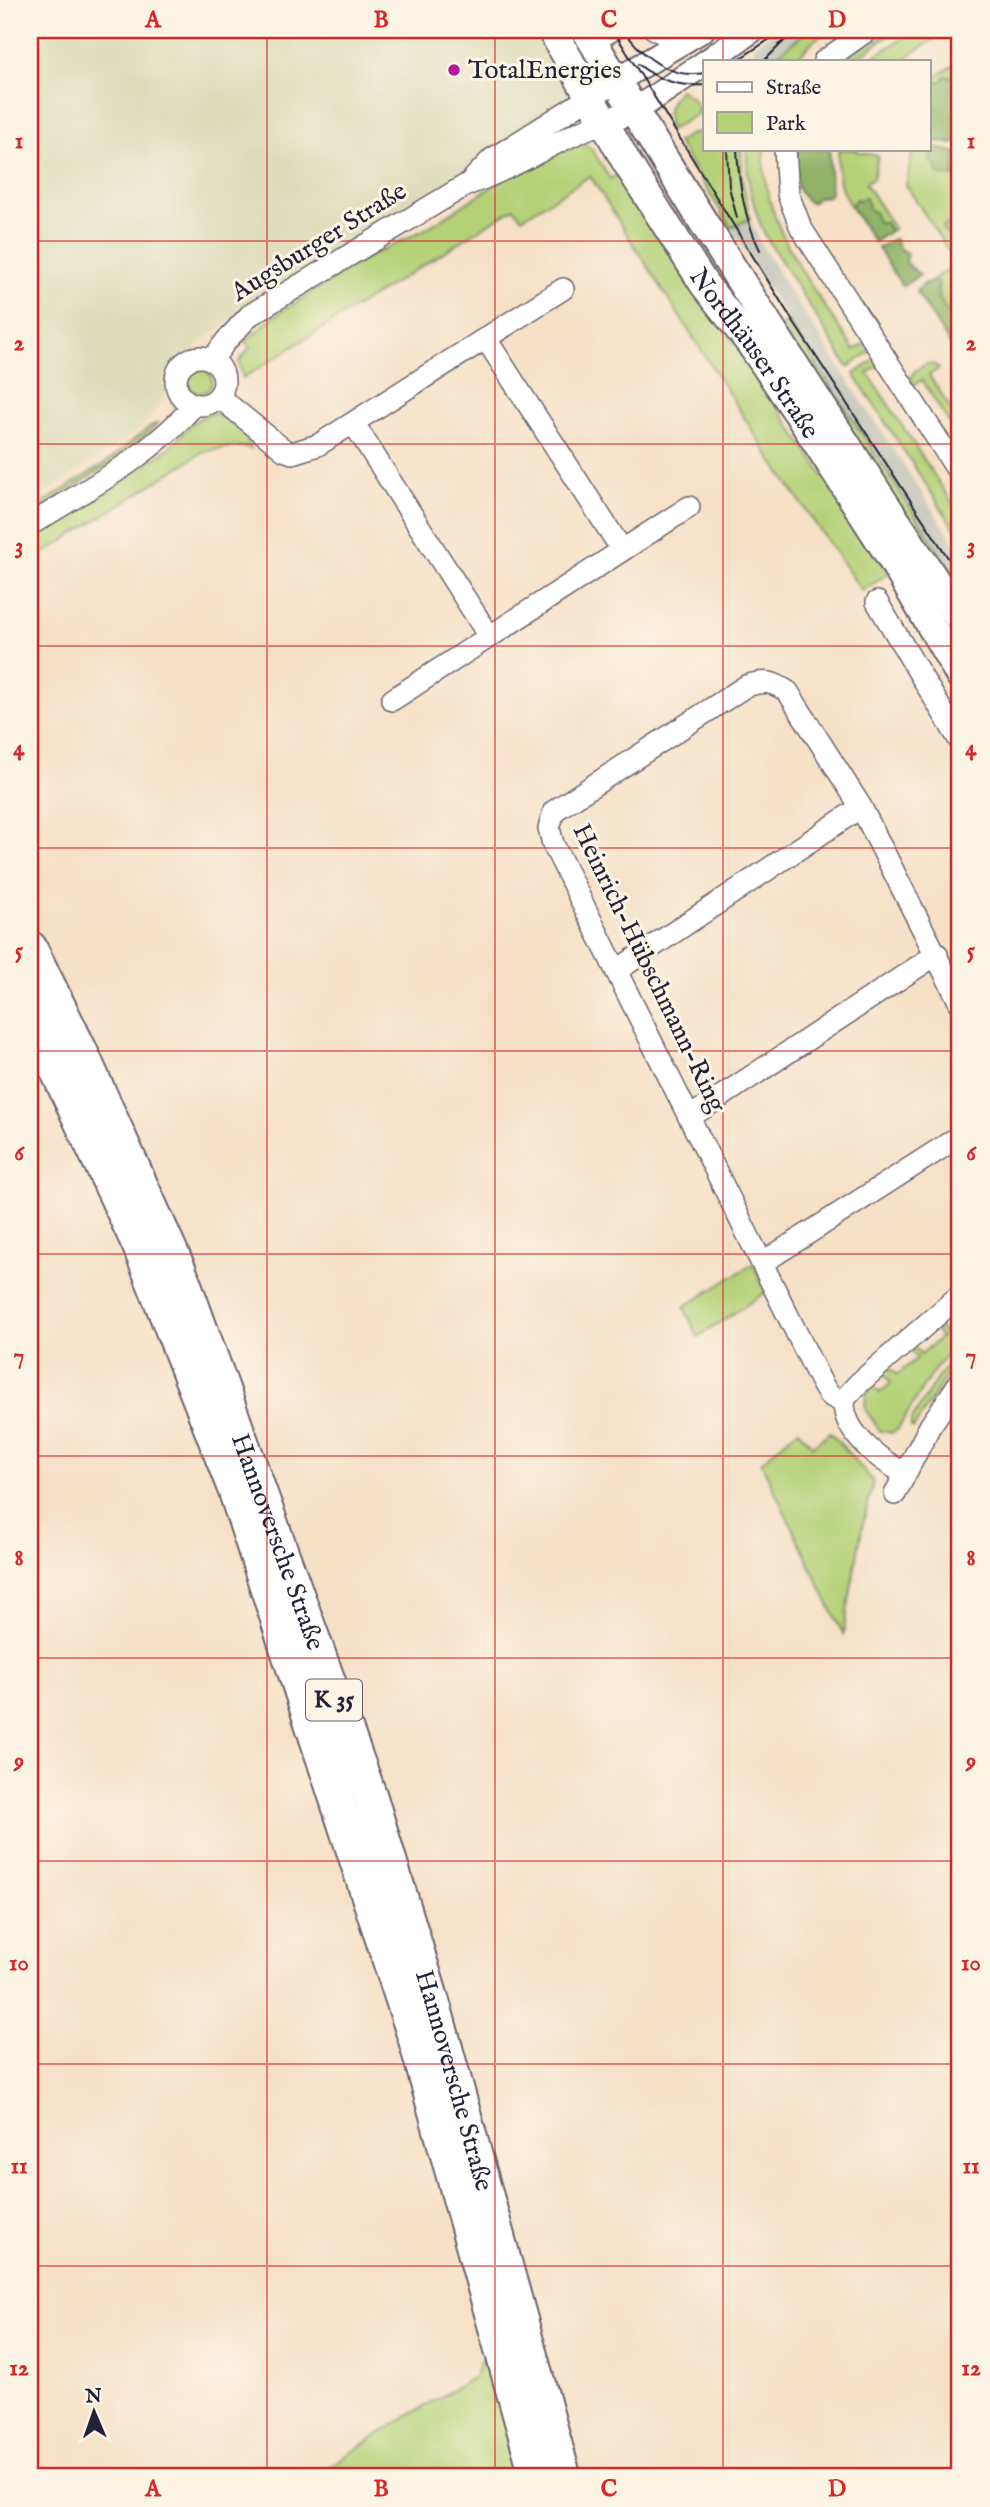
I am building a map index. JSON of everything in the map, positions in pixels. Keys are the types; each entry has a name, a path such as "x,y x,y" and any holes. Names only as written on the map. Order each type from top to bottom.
{"highway":[{"name":"Hannoversche Straße","path":"30,948 180,1272 370,1796 435,2010 564,2477"},
{"name":"Hannoversche Straße","path":"30,1013 139,1245 239,1502 415,2038 537,2477"}],"main road":[{"name":"Nordhäuser Straße","path":"552,30 627,163 704,284 759,356 890,556 960,675"},
{"name":"Nordhäuser Straße","path":"604,33 617,81 635,111 766,324 960,619"}],"street":[{"name":"Augsburger Straße","path":"466,185 492,159 702,30"},
{"path":"709,60 752,30"},
{"path":"825,60 868,30"},
{"path":"604,122 635,111 703,64"},
{"name":"Augsburger Straße","path":"212,360 250,315 466,185 490,177 604,122"},
{"path":"785,150 788,194 802,228 960,474"},
{"path":"219,397 261,434 284,450 292,453 318,445 563,289"},
{"path":"486,339 622,550"},
{"path":"206,358 222,370 224,384 219,397 208,404 194,405 181,397 177,375 185,362 206,358"},
{"path":"30,525 161,439 194,405"},
{"path":"354,424 489,636"},
{"path":"392,700 689,507"},
{"path":"877,602 960,741"},
{"name":"Heinrich-Hübschmann-Ring","path":"904,1474 879,1457 857,1435 846,1417 844,1403 829,1395 822,1384 553,844 549,828 554,811 746,686 760,681 774,682 788,692 861,807 960,1003"},
{"path":"616,971 861,807"},
{"path":"690,1117 937,954"},
{"path":"762,1263 960,1136"},
{"path":"844,1403 859,1383 960,1295"},
{"path":"895,1494 930,1426 960,1382"}],"shaded area":[{"path":"30,30 536,30 575,95 359,241 202,339 152,416 139,429 30,504"},
{"path":"777,30 808,30 771,60 761,60 752,47"},
{"path":"750,219 762,246 799,306 960,551 960,583 788,321 731,227"}],"green space":[{"path":"808,30 827,30 796,60 771,60"},
{"path":"881,30 903,30 883,39 856,60 836,60"},
{"path":"917,30 942,30 944,33 902,60 868,60"},
{"path":"960,61 959,141 953,144 930,140 930,80"},
{"path":"960,69 959,141 953,144 932,140 930,137 933,128 930,126 930,118 935,113 934,106 930,103 930,94 933,90 932,84 943,80 945,76 953,77 954,72"},
{"path":"680,89 693,99 699,110 697,114 670,130 667,118 669,108"},
{"path":"703,132 703,150 741,150 742,176 750,219 731,227 677,142 693,133"},
{"path":"577,145 587,145 593,151 610,179 623,172 889,573 862,591 772,461 590,176 522,218 514,208 243,378 239,362 250,347 245,342 273,317 368,257 424,230 509,176"},
{"path":"930,146 957,153 955,174 960,198 960,250 951,255 906,185 913,150 930,150"},
{"path":"934,147 957,153 953,177 937,174 937,167 930,161"},
{"path":"747,150 764,150 765,176 771,203 780,230 793,255 854,350 866,343 871,351 848,367 766,237 751,194"},
{"path":"797,150 830,151 829,196 819,197 811,203 807,200 797,185 797,171 794,167"},
{"path":"839,150 858,150 878,156 873,178 865,183 894,228 874,242 841,188"},
{"path":"865,197 877,222 885,222 890,231 874,242 851,206 856,199"},
{"path":"960,222 960,250 956,249 951,237 943,230 943,226"},
{"path":"896,239 898,247 907,254 906,263 920,275 902,286 878,248"},
{"path":"960,261 960,273 951,279 960,293 960,360 916,291"},
{"path":"927,282 939,284 937,290 940,296 937,298 942,301 950,318 960,325 960,360 916,291"},
{"path":"788,321 960,583 960,601 781,326"},
{"path":"876,359 880,365 868,373 960,515 960,537 854,374"},
{"path":"927,364 935,365 939,369 929,375 960,423 960,440 922,380 912,386 914,372"},
{"path":"200,369 211,376 212,381 205,392 200,393 189,386 188,381 195,370"},
{"path":"212,413 228,418 238,425 251,449 237,446 203,452 30,562 30,538 134,472 167,449 192,424"},
{"path":"159,422 128,452 30,516 30,511 110,460 149,427"},
{"path":"753,1264 766,1292 698,1337 684,1307"},
{"path":"951,1313 960,1320 960,1336 930,1376 898,1429 892,1433 880,1431 865,1409 866,1395 870,1391 867,1386 870,1383 880,1393 891,1383 882,1372 889,1367 897,1375 917,1358 909,1349 913,1346 921,1354 941,1337 934,1328 937,1324 945,1333 955,1324 947,1316"},
{"path":"960,1348 960,1358 914,1428 911,1427 911,1421 938,1377"},
{"path":"798,1430 813,1446 830,1432 872,1480 843,1634 761,1462"},
{"path":"490,2357 524,2477 313,2477 474,2377 482,2359"}],"tram line":[{"path":"613,30 794,323 960,576"},
{"path":"738,60 784,30"},
{"path":"778,45 800,30"},
{"path":"628,36 643,53 661,66 682,73 703,73"},
{"path":"765,60 786,39"},
{"path":"638,64 669,81 703,85"},
{"path":"727,150 729,187 737,218"},
{"path":"737,150 743,201 760,250"}],"place":[{"name":"TotalEnergies","path":"454,70"}]}
